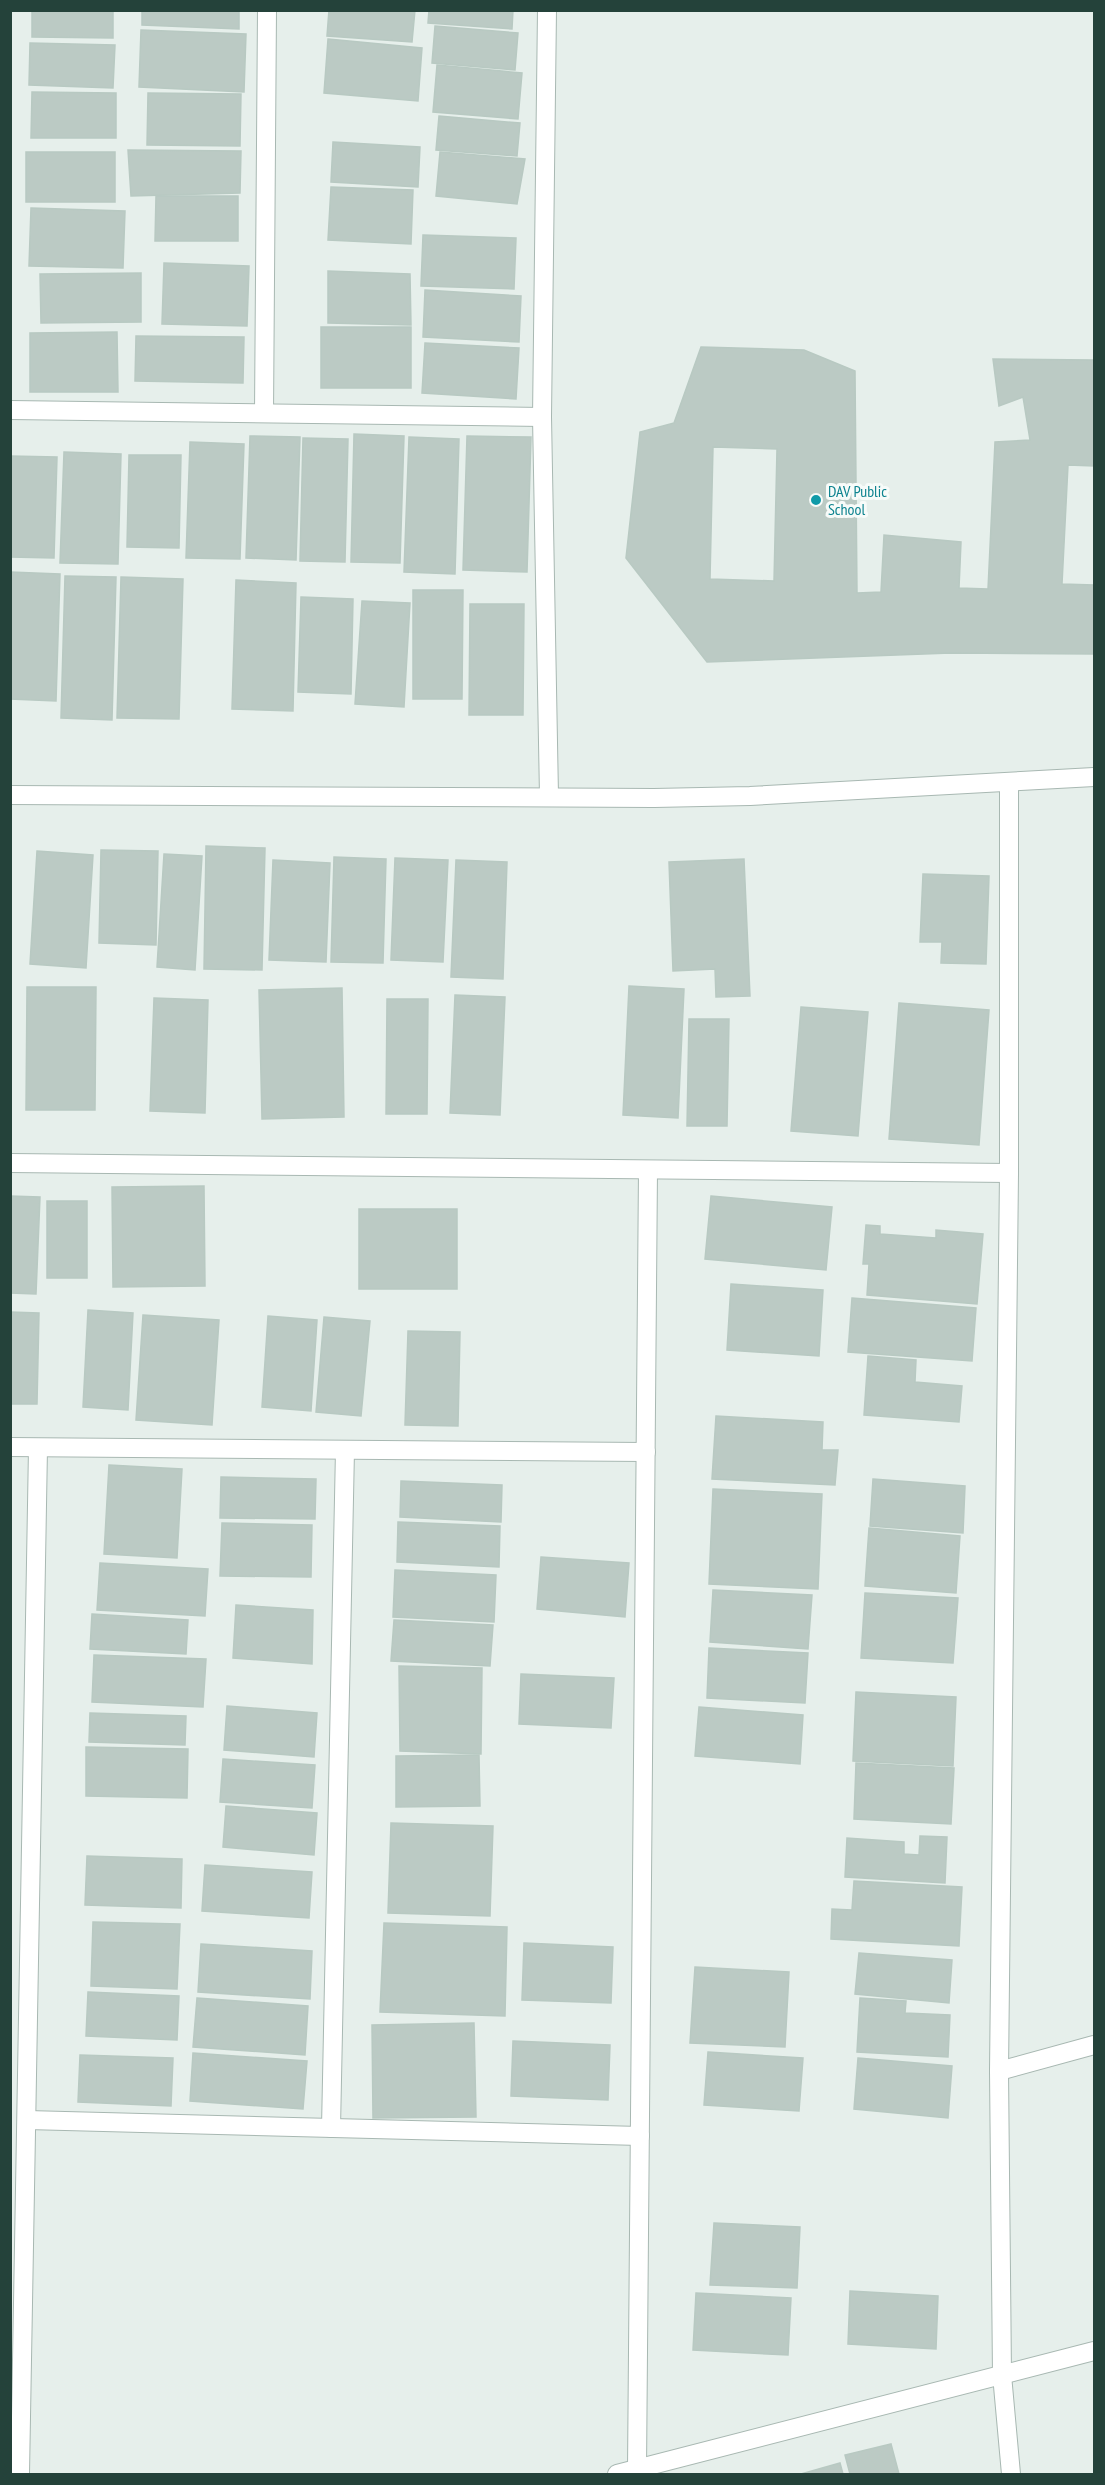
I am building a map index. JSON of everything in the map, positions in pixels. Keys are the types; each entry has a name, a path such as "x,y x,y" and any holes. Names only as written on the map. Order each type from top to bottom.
{"street":[{"path":"264,413 267,10"},
{"path":"547,10 542,417 549,796"},
{"path":"10,410 542,417"},
{"path":"10,795 654,798 750,796 1095,777"},
{"path":"1009,783 1009,1173 999,2071 1002,2375 1011,2475"},
{"path":"10,1163 1009,1173"},
{"path":"637,2470 648,1170"},
{"path":"10,1447 646,1452"},
{"path":"20,2475 38,1448"},
{"path":"331,2128 345,1450"},
{"path":"999,2071 1095,2045"},
{"path":"27,2120 640,2136"},
{"path":"617,2475 1095,2351"}],"building":[{"path":"32,10 113,10 113,38 32,37"},
{"path":"142,10 239,10 239,29 142,25"},
{"path":"329,10 415,10 412,42 327,36"},
{"path":"429,10 513,10 512,29 428,23"},
{"path":"435,26 518,33 515,70 432,63"},
{"path":"141,30 246,34 244,92 139,87"},
{"path":"328,39 422,48 418,101 324,93"},
{"path":"30,43 115,45 113,88 29,85"},
{"path":"437,65 522,73 518,119 433,112"},
{"path":"32,92 116,93 116,138 31,138"},
{"path":"148,93 241,94 240,146 147,145"},
{"path":"439,116 520,123 517,156 436,150"},
{"path":"333,142 420,147 418,187 331,182"},
{"path":"128,150 241,151 240,193 131,196"},
{"path":"26,152 115,152 115,202 26,202"},
{"path":"440,152 525,159 517,204 436,196"},
{"path":"331,187 413,190 411,244 328,240"},
{"path":"156,196 238,196 238,241 155,241"},
{"path":"31,208 125,211 123,268 29,266"},
{"path":"423,235 516,238 514,289 421,286"},
{"path":"164,263 249,266 247,326 162,324"},
{"path":"328,271 410,274 411,325 328,323"},
{"path":"141,273 141,322 41,323 40,274"},
{"path":"425,290 521,296 519,342 423,337"},
{"path":"321,327 411,327 411,388 321,388"},
{"path":"117,332 118,392 30,392 30,333"},
{"path":"136,336 244,337 243,383 135,381"},
{"path":"425,343 519,348 516,399 422,393"},
{"name":"DAV Public School","path":"701,347 804,350 855,371 857,593 881,592 884,535 961,542 959,588 988,589 995,442 1030,440 1023,397 999,406 993,359 1094,360 1094,466 1068,465 1062,584 1094,585 1094,654 951,653 707,662 626,558 640,432 674,423","holes":["713,447 777,449 774,581 710,579"]},
{"path":"354,434 404,436 400,563 351,562"},
{"path":"250,436 300,437 296,560 246,558"},
{"path":"467,436 531,437 527,572 463,570"},
{"path":"409,437 459,439 455,574 404,572"},
{"path":"303,438 348,439 345,562 300,561"},
{"path":"190,442 244,444 240,559 186,558"},
{"path":"64,452 121,454 118,564 60,563"},
{"path":"129,455 181,455 179,548 127,547"},
{"path":"10,456 57,457 54,558 10,557"},
{"path":"10,572 60,574 56,701 10,699"},
{"path":"65,576 116,577 112,720 61,718"},
{"path":"121,577 183,579 179,719 117,718"},
{"path":"236,580 296,583 293,711 232,709"},
{"path":"413,590 463,590 462,699 413,699"},
{"path":"301,597 353,599 351,694 298,692"},
{"path":"362,601 410,603 404,707 355,704"},
{"path":"470,604 524,604 523,715 469,715"},
{"path":"206,846 265,848 262,970 204,969"},
{"path":"101,850 158,851 156,945 99,943"},
{"path":"37,851 93,855 86,968 30,964"},
{"path":"164,854 202,856 195,970 157,967"},
{"path":"334,857 386,859 383,963 331,962"},
{"path":"395,858 448,860 443,962 391,960"},
{"path":"744,859 750,996 716,997 715,969 673,971 669,862"},
{"path":"273,860 330,863 326,962 269,960"},
{"path":"456,860 507,862 503,979 451,977"},
{"path":"923,874 989,876 986,964 941,963 942,942 920,942"},
{"path":"629,986 684,989 678,1118 623,1115"},
{"path":"27,987 96,987 95,1110 26,1110"},
{"path":"342,988 344,1117 262,1119 259,990"},
{"path":"455,995 505,997 500,1115 450,1113"},
{"path":"154,998 208,1000 205,1113 150,1111"},
{"path":"387,999 428,999 427,1114 386,1114"},
{"path":"899,1003 989,1010 979,1145 889,1139"},
{"path":"801,1007 868,1012 858,1136 791,1131"},
{"path":"689,1019 729,1019 727,1126 687,1126"},
{"path":"204,1186 205,1286 113,1287 112,1187"},
{"path":"10,1196 40,1197 36,1294 10,1293"},
{"path":"711,1196 832,1207 826,1270 705,1259"},
{"path":"47,1201 87,1201 87,1278 47,1278"},
{"path":"359,1209 457,1209 457,1289 359,1289"},
{"path":"866,1225 880,1226 880,1234 936,1238 936,1230 983,1234 977,1304 867,1295 869,1264 863,1264"},
{"path":"731,1284 823,1290 819,1356 727,1350"},
{"path":"852,1298 976,1308 972,1361 848,1352"},
{"path":"88,1310 133,1313 128,1410 83,1407"},
{"path":"10,1312 39,1313 37,1404 10,1404"},
{"path":"143,1315 219,1320 212,1425 136,1420"},
{"path":"268,1316 317,1320 311,1411 262,1407"},
{"path":"324,1317 370,1321 361,1416 316,1412"},
{"path":"408,1331 460,1332 458,1426 405,1425"},
{"path":"868,1356 916,1360 915,1382 962,1386 959,1422 864,1415"},
{"path":"716,1416 823,1422 822,1450 838,1450 835,1485 712,1479"},
{"path":"109,1465 182,1469 177,1558 104,1554"},
{"path":"221,1477 316,1479 315,1519 220,1518"},
{"path":"873,1479 965,1486 963,1533 870,1526"},
{"path":"401,1481 502,1485 501,1522 400,1517"},
{"path":"713,1489 822,1494 818,1589 709,1584"},
{"path":"398,1522 500,1526 499,1567 397,1562"},
{"path":"222,1523 312,1525 311,1577 220,1576"},
{"path":"869,1528 960,1536 956,1593 865,1586"},
{"path":"541,1557 629,1563 625,1617 537,1609"},
{"path":"100,1563 208,1569 205,1616 97,1610"},
{"path":"395,1570 496,1575 494,1622 393,1617"},
{"path":"713,1590 812,1595 808,1649 710,1642"},
{"path":"865,1593 958,1598 953,1663 861,1658"},
{"path":"236,1605 313,1610 312,1664 233,1658"},
{"path":"92,1614 188,1620 186,1654 90,1649"},
{"path":"394,1620 493,1625 490,1666 391,1661"},
{"path":"709,1648 808,1653 805,1703 707,1698"},
{"path":"94,1655 206,1659 203,1707 92,1702"},
{"path":"399,1666 482,1668 481,1754 400,1751"},
{"path":"521,1674 614,1678 611,1728 519,1724"},
{"path":"856,1692 956,1697 953,1766 853,1761"},
{"path":"227,1706 317,1713 314,1757 224,1750"},
{"path":"699,1707 803,1715 800,1764 695,1756"},
{"path":"90,1713 186,1716 185,1745 89,1742"},
{"path":"86,1747 188,1749 187,1798 86,1796"},
{"path":"479,1755 480,1806 396,1807 396,1756"},
{"path":"223,1759 315,1765 312,1808 220,1802"},
{"path":"856,1763 954,1768 951,1824 854,1819"},
{"path":"226,1806 317,1813 314,1855 223,1847"},
{"path":"391,1823 493,1826 490,1916 388,1913"},
{"path":"920,1836 947,1837 945,1883 845,1877 847,1838 904,1842 904,1854 919,1855"},
{"path":"87,1856 182,1859 181,1908 85,1905"},
{"path":"205,1865 312,1872 309,1918 202,1911"},
{"path":"854,1881 962,1887 959,1946 831,1939 832,1909 852,1910"},
{"path":"93,1922 180,1924 177,1989 91,1986"},
{"path":"384,1923 507,1927 505,2016 380,2012"},
{"path":"524,1943 613,1947 611,2003 522,2000"},
{"path":"201,1944 312,1951 310,1999 198,1992"},
{"path":"859,1953 952,1960 949,2003 855,1994"},
{"path":"695,1967 789,1972 785,2047 690,2043"},
{"path":"88,1992 179,1996 177,2040 86,2036"},
{"path":"197,1998 308,2006 305,2055 193,2047"},
{"path":"860,1998 906,2001 905,2013 950,2015 948,2057 857,2052"},
{"path":"474,2023 476,2117 373,2118 372,2025"},
{"path":"513,2041 610,2045 608,2100 511,2096"},
{"path":"708,2052 803,2058 799,2111 704,2105"},
{"path":"193,2053 307,2061 303,2109 190,2101"},
{"path":"80,2055 173,2058 171,2106 78,2102"},
{"path":"858,2058 952,2066 948,2118 854,2109"},
{"path":"714,2223 800,2227 797,2288 710,2285"},
{"path":"850,2291 938,2296 936,2349 848,2344"},
{"path":"696,2293 791,2298 788,2355 693,2350"},
{"path":"891,2444 899,2474 850,2474 845,2455"},
{"path":"840,2463 843,2474 801,2474"}],"place":[{"name":"DAV Public School","path":"816,500"}]}
